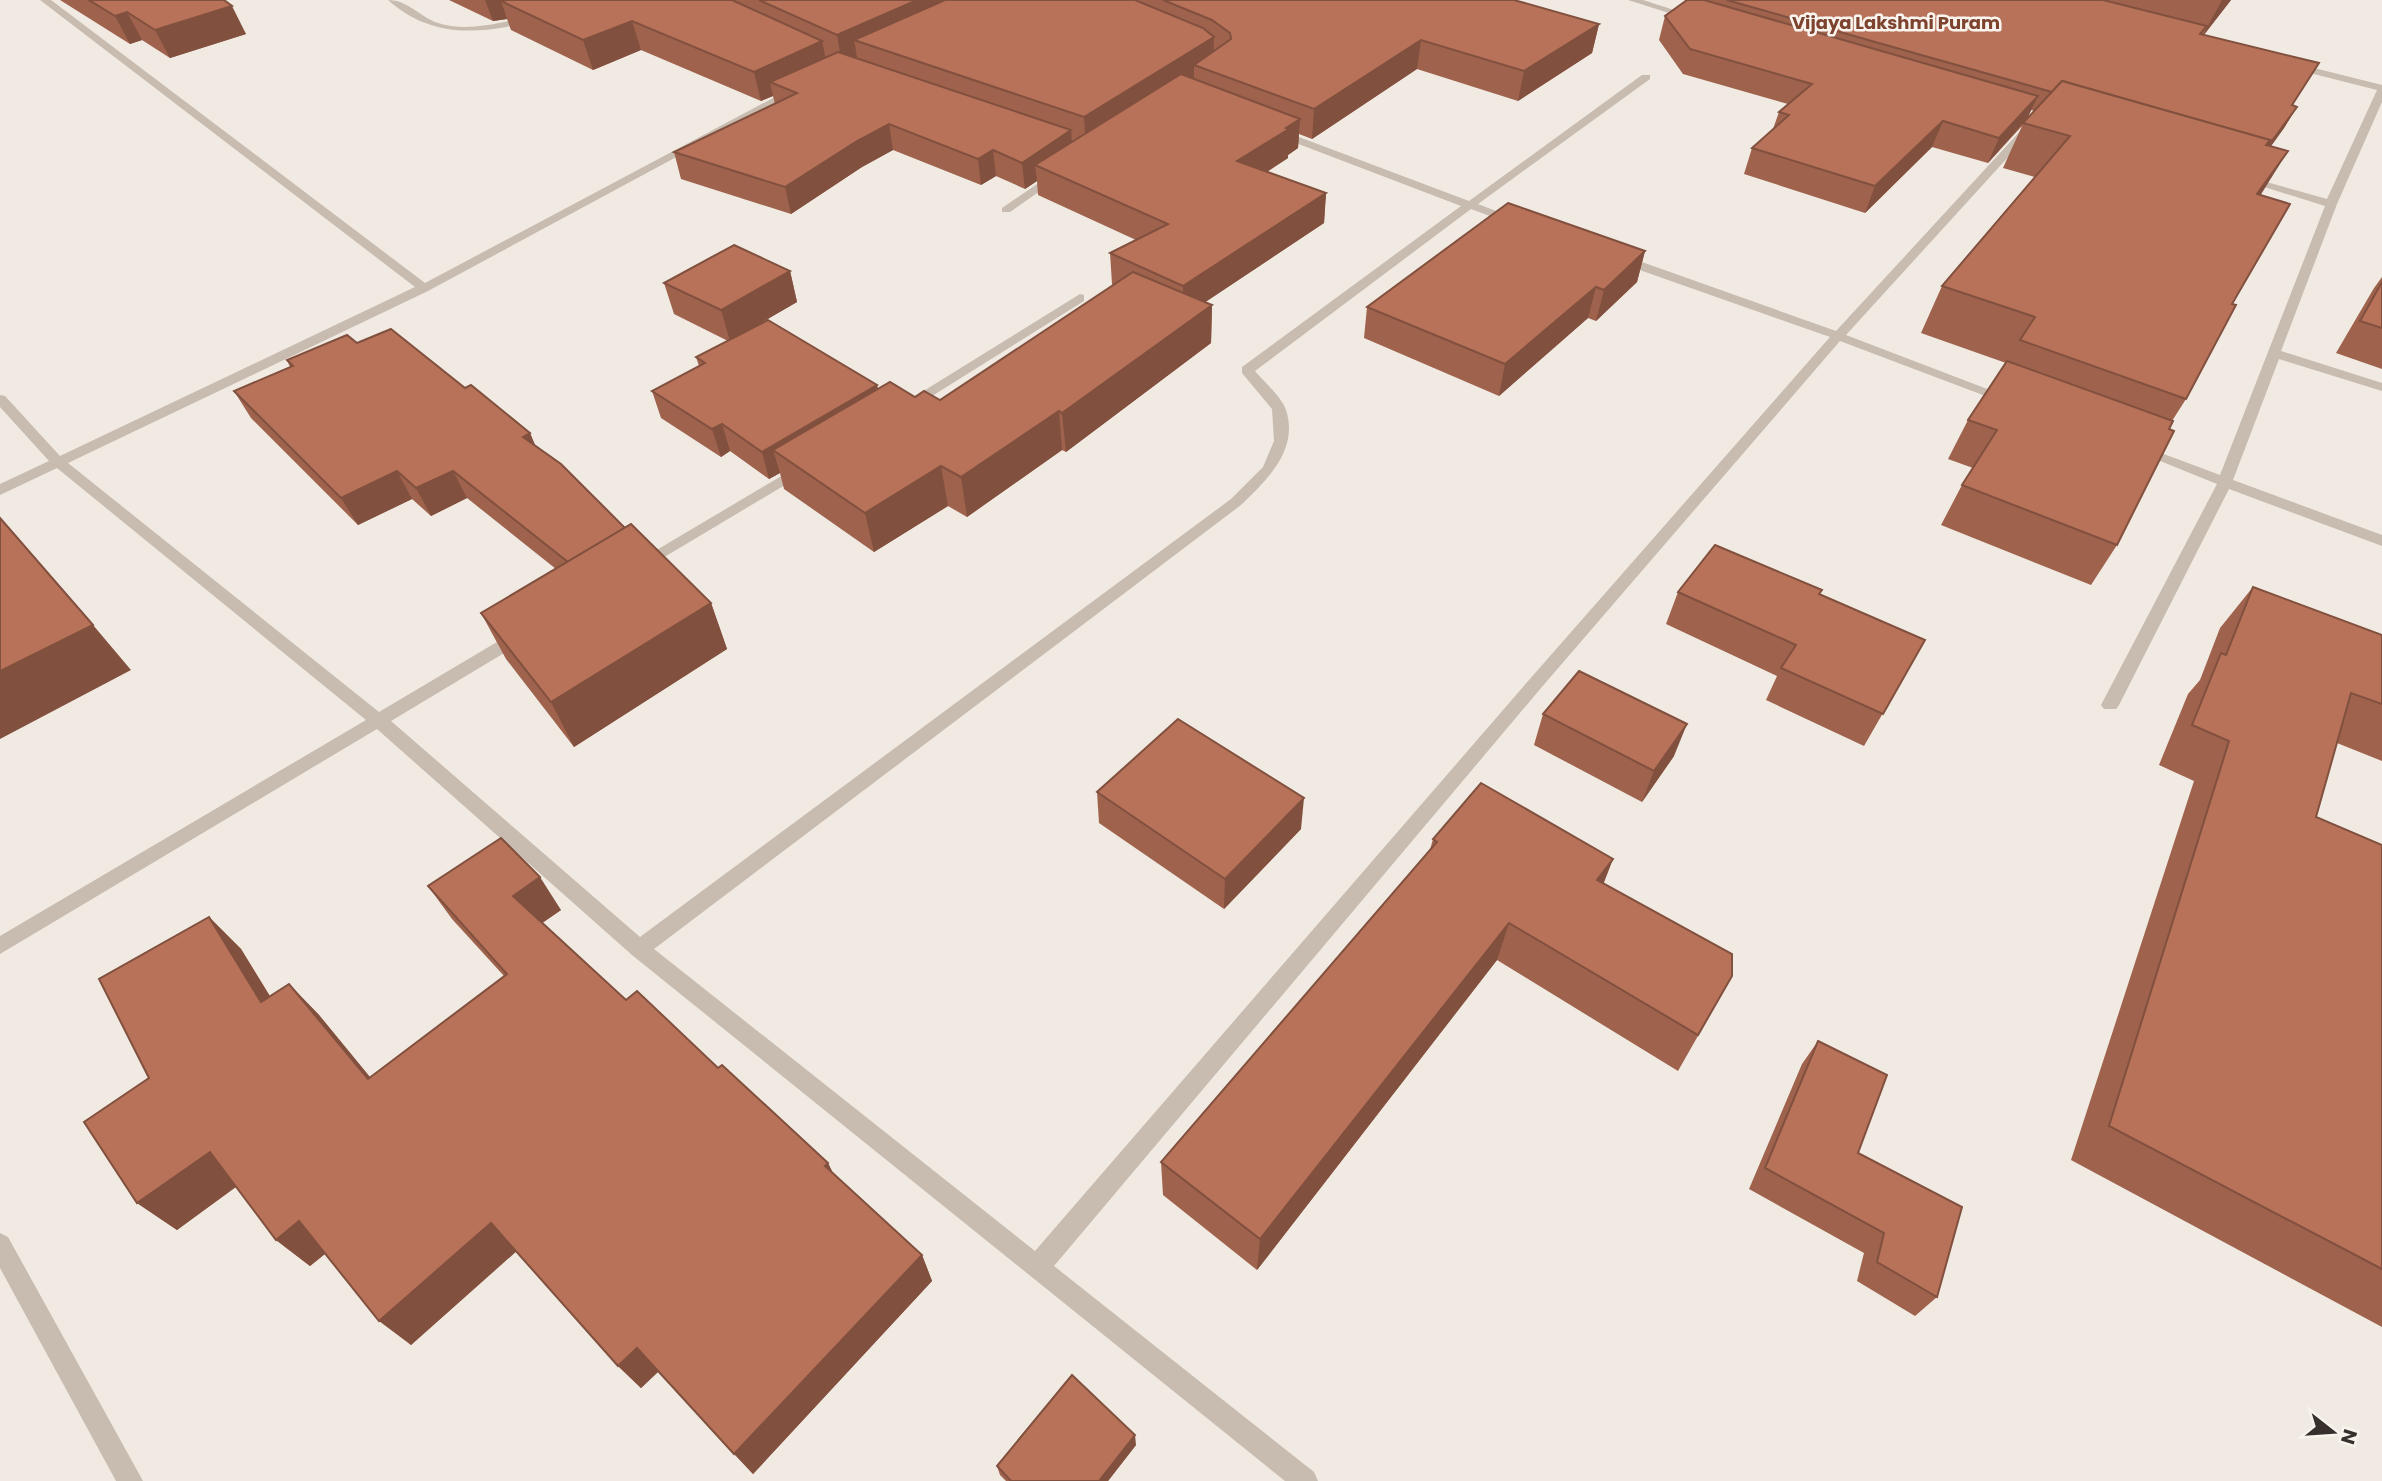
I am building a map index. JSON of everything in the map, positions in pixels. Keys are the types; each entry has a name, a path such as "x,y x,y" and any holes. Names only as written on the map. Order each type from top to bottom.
{"street":[{"path":"45,0 424,288"},
{"path":"393,0 434,25 498,27 544,17"},
{"path":"1633,0 1712,23"},
{"path":"2110,705 2225,482 2331,204 2382,89 2277,61"},
{"path":"639,949 1236,502 1269,468 1281,442 1279,409 1247,370 1261,357 1341,302 1376,273 1472,206 1646,77"},
{"path":"0,490 424,288 806,86"},
{"path":"1038,1266 1535,684 1838,336 2037,120"},
{"path":"1269,130 1524,225"},
{"path":"1006,210 1064,170"},
{"path":"2237,177 2331,204"},
{"path":"1602,253 1838,336 2018,404"},
{"path":"898,412 1080,298"},
{"path":"2273,353 2382,387"},
{"path":"0,399 58,462 378,720 639,949 1305,1481"},
{"path":"2122,443 2382,541"},
{"path":"626,573 815,461"},
{"path":"0,946 531,629"},
{"path":"0,1245 130,1481"}],"building":[{"path":"89,0 224,0 232,6 155,30 127,12 115,16"},
{"path":"732,0 822,41 754,72 632,21 583,40 501,1"},
{"path":"759,0 917,0 837,35"},
{"path":"945,0 1135,0 1203,28 1214,37 1084,117 854,40"},
{"path":"1163,0 1514,0 1599,24 1524,71 1421,40 1314,109 1194,65 1231,39 1230,33 1212,20"},
{"path":"1687,0 1704,0 2038,96 1999,138 1943,121 1875,186 1752,148 1789,115 1779,112 1812,84 1690,49 1665,16"},
{"path":"1727,0 2103,0 2207,26 2200,34 2319,63 2292,105 2297,107 2267,145 2270,140 2062,81 2052,92"},
{"path":"838,52 1071,130 1022,163 993,150 978,159 889,124 785,187 674,152 797,93 770,82"},
{"path":"1181,74 1300,119 1286,128 1289,129 1237,161 1326,193 1183,286 1110,253 1168,224 1035,165"},
{"path":"2062,81 2270,140 2266,145 2288,151 2257,194 2290,204 2232,304 2236,305 2186,399 2020,340 2035,317 1942,286 2070,136 2023,123"},
{"path":"1508,203 1645,251 1604,290 1596,287 1505,364 1367,307"},
{"path":"734,245 790,271 721,310 664,283"},
{"path":"1133,272 1212,305 1062,413 1059,411 961,477 941,466 865,513 773,450 890,382 915,397 924,391 940,400"},
{"path":"2382,282 2382,328 2360,321"},
{"path":"768,320 877,385 762,452 722,424 712,429 652,391 705,363 696,357"},
{"path":"391,329 465,388 471,385 530,433 523,437 561,464 625,528 568,562 453,471 416,488 397,471 341,498 234,391 293,366 287,360 347,335 357,343"},
{"path":"2007,361 2173,421 2169,429 2174,431 2117,545 1962,485 1997,430 1968,420"},
{"path":"0,518 93,625 0,671"},
{"path":"631,524 711,603 551,702 481,613"},
{"path":"1715,545 1822,590 1819,594 1925,640 1883,714 1781,668 1796,645 1678,592"},
{"path":"2253,587 2382,635 2382,704 2351,693 2316,817 2382,845 2382,1269 2109,1126 2229,741 2192,725 2221,653 2226,655"},
{"path":"1579,671 1687,724 1654,771 1543,714"},
{"path":"1178,719 1304,798 1225,879 1097,792"},
{"path":"1481,783 1613,859 1597,880 1732,954 1732,976 1698,1035 1509,923 1260,1239 1161,1162 1437,842 1433,839"},
{"path":"501,838 540,877 513,896 626,1000 637,991 718,1068 722,1065 828,1163 825,1166 922,1255 734,1454 637,1348 618,1366 491,1223 379,1321 299,1221 276,1240 210,1152 137,1203 84,1122 149,1078 99,979 209,917 261,1002 289,984 368,1079 507,974 428,886"},
{"path":"1818,1041 1887,1075 1858,1153 1962,1207 1937,1297 1877,1262 1884,1233 1765,1168"},
{"path":"1072,1375 1135,1435 1099,1481 1011,1481 997,1466"}],"district":[{"name":"Vijaya Lakshmi Puram","path":"1896,23"}]}
